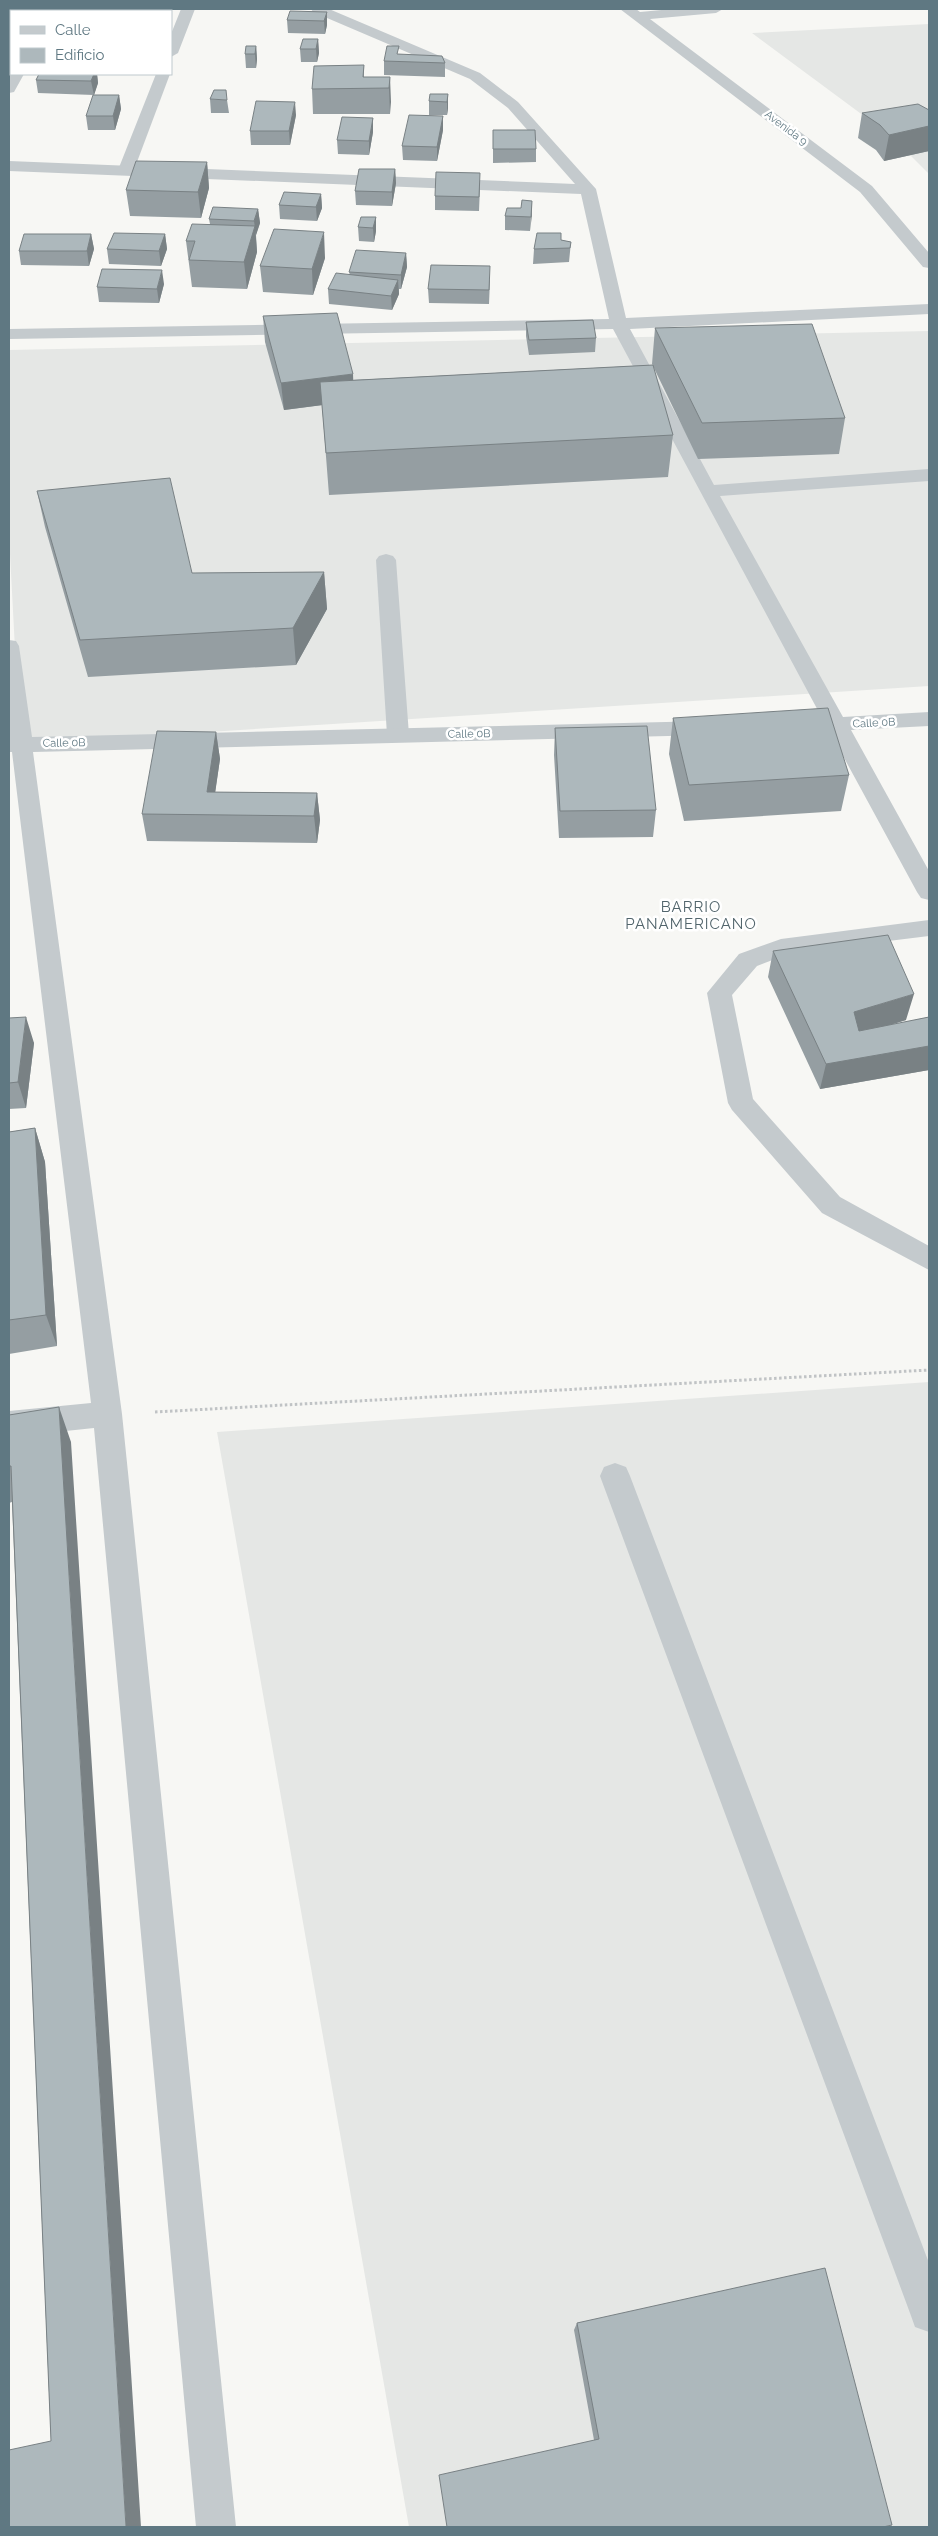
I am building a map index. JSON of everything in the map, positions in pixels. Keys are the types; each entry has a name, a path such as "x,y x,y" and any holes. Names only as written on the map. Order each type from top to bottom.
{"street":[{"path":"172,50 188,9"},
{"path":"318,9 475,76 513,105 588,189 619,324 708,491 929,892"},
{"path":"633,12 716,9"},
{"name":"Avenida 9","path":"633,12 866,189 929,263"},
{"path":"9,89 16,75"},
{"path":"126,170 163,75"},
{"path":"9,166 588,189"},
{"path":"9,334 619,324 929,310"},
{"path":"708,491 929,475"},
{"path":"386,560 398,735"},
{"path":"9,646 14,744 107,1414 216,2527"},
{"name":"Calle 0B","path":"796,726 929,719"},
{"name":"Calle 0B","path":"14,744 727,728"},
{"path":"929,928 789,945 748,960 719,994 742,1103 831,1205 929,1259"},
{"path":"9,1424 107,1414"},
{"path":"616,1476 929,2313"}],"path":[{"path":"107,1414 929,1370"}],"shaded area":[{"path":"929,24 929,174 891,136 752,33"},
{"path":"929,331 929,686 20,744 9,535 9,350"},
{"path":"929,1382 929,2527 409,2527 217,1432"}],"building":[{"path":"290,11 327,12 324,21 287,20"},
{"path":"303,39 318,39 316,49 300,49"},
{"path":"246,46 256,46 255,54 245,54"},
{"path":"387,46 399,46 397,54 442,56 445,63 384,61"},
{"path":"364,65 363,77 390,77 389,88 312,89 314,66"},
{"path":"38,75 94,75 91,81 36,80"},
{"path":"214,90 226,90 227,100 210,99"},
{"path":"430,94 448,94 447,102 429,101"},
{"path":"93,95 119,95 113,116 86,116"},
{"path":"256,101 295,102 289,131 250,131"},
{"path":"918,104 929,110 929,126 889,135 880,125 862,113"},
{"path":"409,115 443,116 437,147 402,146"},
{"path":"342,117 373,118 369,141 337,140"},
{"path":"493,130 535,130 536,149 493,149"},
{"path":"136,161 207,162 198,192 126,190"},
{"path":"359,169 395,169 392,192 355,191"},
{"path":"436,172 480,173 479,197 435,196"},
{"path":"284,192 321,194 316,207 279,205"},
{"path":"522,200 532,201 531,217 505,216 507,208 521,208"},
{"path":"213,207 258,209 254,221 209,219"},
{"path":"361,217 376,217 373,228 358,227"},
{"path":"192,224 255,226 244,262 189,260 195,241 186,241"},
{"path":"274,229 324,232 312,269 260,266"},
{"path":"114,233 165,234 159,251 107,249"},
{"path":"537,233 561,233 561,240 571,242 570,248 534,249"},
{"path":"24,234 91,234 87,251 19,251"},
{"path":"356,250 406,253 401,275 349,272"},
{"path":"431,265 490,266 489,290 428,289"},
{"path":"102,269 162,270 157,289 97,287"},
{"path":"336,273 398,280 391,296 328,289"},
{"path":"337,313 353,374 281,383 263,316"},
{"path":"593,320 596,338 529,340 526,322"},
{"path":"812,324 845,418 702,423 655,328"},
{"path":"653,365 673,435 326,453 320,382"},
{"path":"170,478 192,573 324,572 293,628 80,640 37,491"},
{"path":"828,708 849,775 689,785 673,718"},
{"path":"647,726 656,810 560,811 555,728"},
{"path":"157,731 216,732 207,792 317,793 314,816 142,814"},
{"path":"888,935 914,994 854,1012 859,1031 929,1017 929,1046 826,1064 773,951"},
{"path":"26,1017 18,1082 9,1083 9,1018"},
{"path":"35,1128 46,1315 9,1320 9,1132"},
{"path":"59,1407 126,2527 9,2527 9,2450 51,2441 11,1466 9,1466 9,1415"},
{"path":"825,2268 892,2525 883,2527 447,2527 439,2475 599,2439 577,2323"}],"district":[{"name":"BARRIO PANAMERICANO","path":"691,916"}]}
